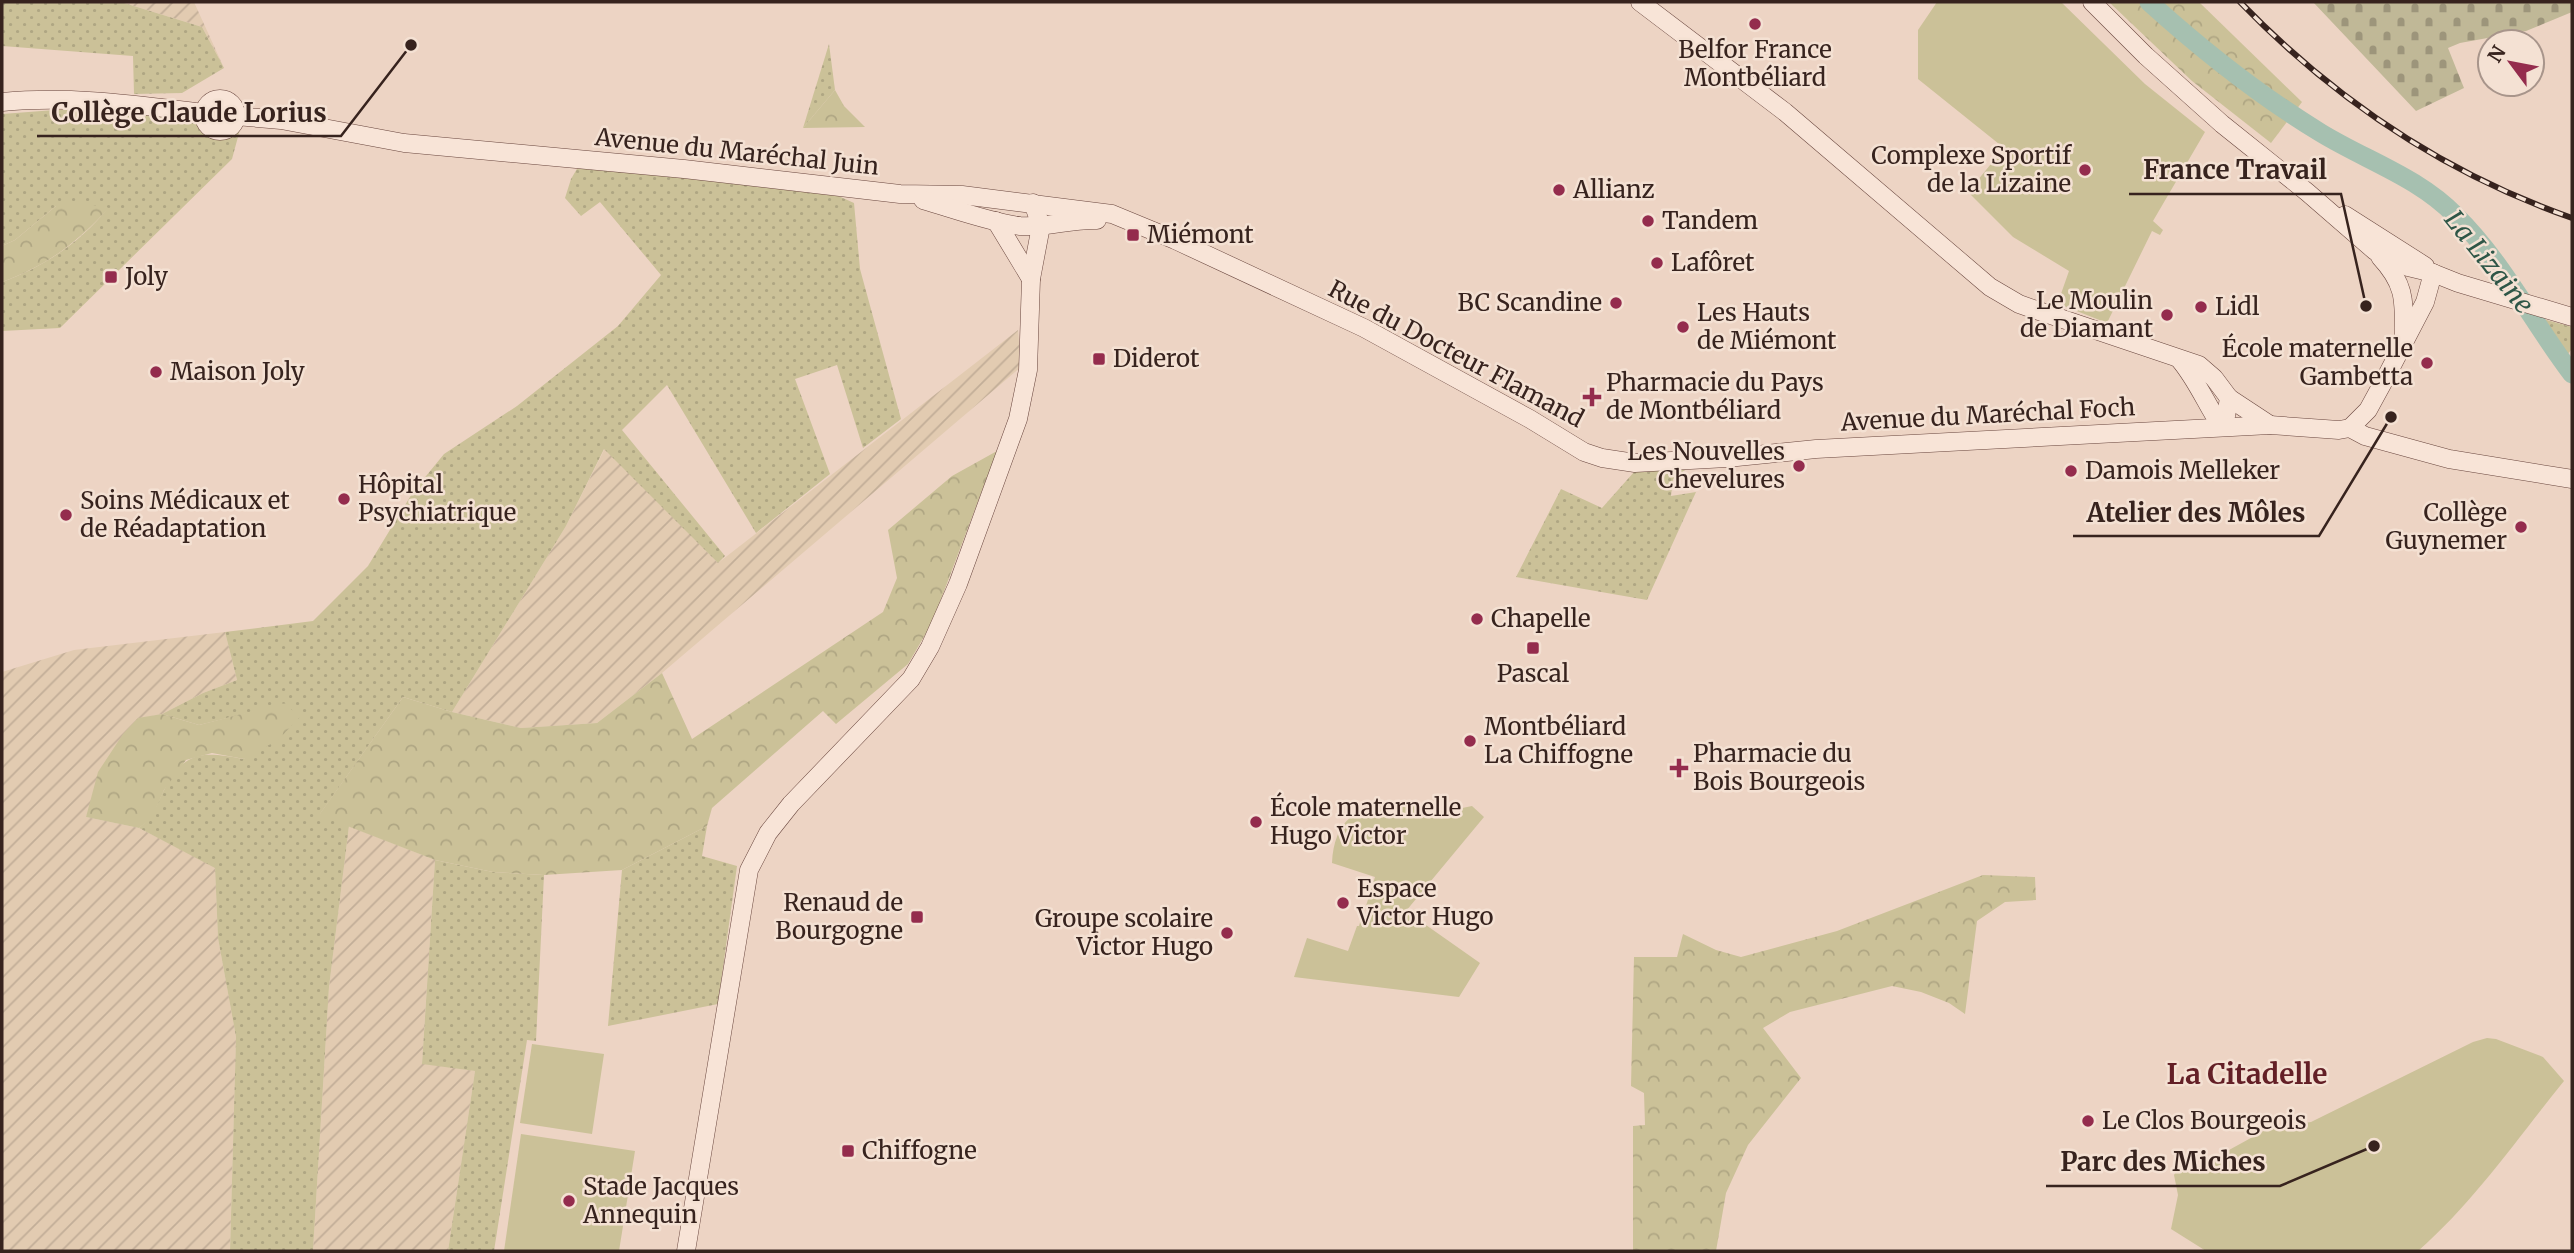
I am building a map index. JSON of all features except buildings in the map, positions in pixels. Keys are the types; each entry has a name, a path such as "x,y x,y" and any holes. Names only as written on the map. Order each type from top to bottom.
{"street":[{"path":"1640,2 1785,112 1990,287 2027,307 2199,365 2214,378 2229,398 2270,425"},
{"path":"2092,2 2182,88 2375,251 2396,277 2404,295 2404,340"},
{"name":"Avenue du Maréchal Juin","path":"2,102 26,99 90,100 204,113 206,123 219,131 229,128 236,116 281,120 404,143 749,176 900,194 940,194 1033,203 1112,214 1146,228"},
{"path":"2307,192 2433,272"},
{"name":"Avenue du Maréchal Juin","path":"900,194 1018,226 1041,226 1081,219 1146,228"},
{"path":"1012,201 996,221 1031,279"},
{"path":"686,1251 749,870 768,833 791,804 911,679 930,647 958,584 1018,419 1028,370 1031,279 1041,226 1033,203"},
{"name":"Rue du Docteur Flamand","path":"1146,228 1364,328 1593,456 1635,463 1757,455"},
{"path":"2375,251 2408,267 2433,272 2458,283 2572,317"},
{"path":"2404,295 2413,284 2433,272"},
{"path":"2433,272 2426,302 2368,410 2350,428 2365,436 2449,459 2572,479"},
{"path":"2426,302 2458,283"},
{"path":"2179,359 2202,389 2221,426"},
{"path":"2221,426 2229,398"},
{"path":"2190,429 2201,414 2206,401"},
{"name":"Avenue du Maréchal Foch","path":"1757,455 1815,449 2221,426 2270,425 2339,430 2350,428"}],"shaded area":[{"path":"121,2 194,2 224,68 202,27"},
{"path":"1018,330 1021,367 662,673 597,723 521,728 452,712 566,526 605,448 718,563"},
{"path":"225,632 237,680 203,693 162,714 138,719 86,817 139,828 215,867 218,938 236,1037 230,1251 2,1251 2,672 74,650"},
{"path":"349,826 435,860 422,1063 475,1071 448,1251 313,1251 329,987"}],"green space":[{"path":"2,2 121,2 202,27 224,68 182,93 134,94 133,56 2,46"},
{"name":"Complexe Sportif de la Lizaine","path":"1937,2 2061,2 2145,84 2205,132 2153,221 2163,230 2160,235 2152,231 2107,323 2064,306 2056,308 2069,271 2013,237 1968,192 2004,148 1918,79 1918,30"},
{"path":"2109,2 2199,2 2302,102 2271,143 2192,81"},
{"path":"2313,2 2572,2 2572,12 2533,28 2476,28 2476,40 2448,48 2464,88 2416,111"},
{"path":"829,44 835,90 803,128"},
{"path":"835,90 844,106 865,127 803,128"},
{"path":"134,104 242,122 232,159 60,328 2,331 2,282 60,253 108,208 56,206 15,240 2,246 2,114"},
{"path":"581,162 834,194 854,203 860,269 901,419 863,448 837,365 795,379 830,474 756,533 667,385 622,430 725,556 718,563 604,449 566,526 452,712 403,697 320,814 349,826 329,987 313,1251 230,1251 236,1037 218,938 215,868 139,828 154,812 171,778 187,761 205,755 244,759 284,704 199,725 162,714 203,693 237,680 225,632 313,621 368,566 413,492 444,454 517,406 618,326 661,275 600,202 581,216 565,198 571,179"},
{"path":"82,203 109,208 47,261 2,282 2,246 15,240 56,206"},
{"path":"2543,319 2572,327 2572,349 2567,355"},
{"path":"997,451 932,623 908,664 836,724 823,711 712,808 707,826 622,870 544,875 493,872 435,860 319,815 403,697 521,728 597,723 662,673 692,739 883,612 897,578 888,530 952,476"},
{"path":"1688,468 1673,479 1671,496 1696,492 1647,600 1516,577 1561,489 1602,508 1634,472"},
{"path":"284,703 300,717 278,740 244,759 212,753 186,760 164,790 152,818 139,828 86,817 98,772 123,734 138,718 162,714 199,725"},
{"path":"1398,801 1443,812 1472,806 1484,817 1406,911 1480,963 1459,997 1294,977 1307,938 1348,951 1362,916 1369,918 1371,911 1365,909 1375,877 1332,863 1337,836 1350,817 1360,811"},
{"path":"707,826 702,856 737,866 718,1004 608,1026 622,870"},
{"path":"435,860 493,872 544,875 536,1041 527,1040 494,1251 448,1251 475,1071 422,1064"},
{"path":"1983,875 2035,877 2036,900 2005,902 1977,921 1965,1014 1949,1003 1921,992 1892,986 1790,1012 1763,1028 1801,1078 1748,1145 1726,1193 1716,1251 1633,1251 1633,1126 1645,1125 1644,1093 1631,1086 1634,957 1677,957 1683,934 1716,950 1741,957 1837,931"},
{"path":"2487,1038 2543,1057 2564,1081 2458,1212 2418,1251 2206,1251 2171,1229 2178,1195 2174,1175 2180,1165 2189,1172 2269,1128 2311,1122 2473,1042"},
{"path":"532,1044 604,1054 592,1134 520,1123"},
{"name":"Stade Jacques Annequin","path":"521,1134 635,1151 619,1251 504,1251"}],"waterway":[{"name":"La Lizaine","path":"2149,2 2211,55 2276,104 2338,143 2409,180 2441,202 2488,252 2572,374"}],"railway":[{"path":"2240,2 2314,70 2393,130 2479,179 2572,218"}],"place":[{"name":"Belfor France Montbéliard","path":"1755,24"},
{"name":"Collège Claude Lorius","path":"411,45"},
{"name":"Complexe Sportif de la Lizaine","path":"2085,170"},
{"name":"Allianz","path":"1559,190"},
{"name":"Tandem","path":"1648,221"},
{"name":"Miémont","path":"1133,235"},
{"name":"Lafôret","path":"1657,263"},
{"name":"Joly","path":"111,277"},
{"name":"BC Scandine","path":"1616,303"},
{"name":"France Travail","path":"2366,306"},
{"name":"Lidl","path":"2201,307"},
{"name":"Le Moulin de Diamant","path":"2167,315"},
{"name":"Les Hauts de Miémont","path":"1683,327"},
{"name":"Diderot","path":"1099,359"},
{"name":"École maternelle Gambetta","path":"2427,363"},
{"name":"Maison Joly","path":"156,372"},
{"name":"Pharmacie du Pays de Montbéliard","path":"1592,397"},
{"name":"Atelier des Môles","path":"2391,417"},
{"name":"Les Nouvelles Chevelures","path":"1799,466"},
{"name":"Damois Melleker","path":"2071,471"},
{"name":"Hôpital Psychiatrique","path":"344,499"},
{"name":"Soins Médicaux et de Réadaptation","path":"66,515"},
{"name":"Collège Guynemer","path":"2521,527"},
{"name":"Chapelle","path":"1477,619"},
{"name":"Pascal","path":"1533,648"},
{"name":"Montbéliard La Chiffogne","path":"1470,741"},
{"name":"Pharmacie du Bois Bourgeois","path":"1679,768"},
{"name":"École maternelle Hugo Victor","path":"1256,822"},
{"name":"Espace Victor Hugo","path":"1343,903"},
{"name":"Renaud de Bourgogne","path":"917,917"},
{"name":"Groupe scolaire Victor Hugo","path":"1227,933"},
{"name":"Le Clos Bourgeois","path":"2088,1121"},
{"name":"Parc des Miches","path":"2374,1146"},
{"name":"Chiffogne","path":"848,1151"},
{"name":"Stade Jacques Annequin","path":"569,1201"}],"district":[{"name":"La Citadelle","path":"2247,1074"}]}
